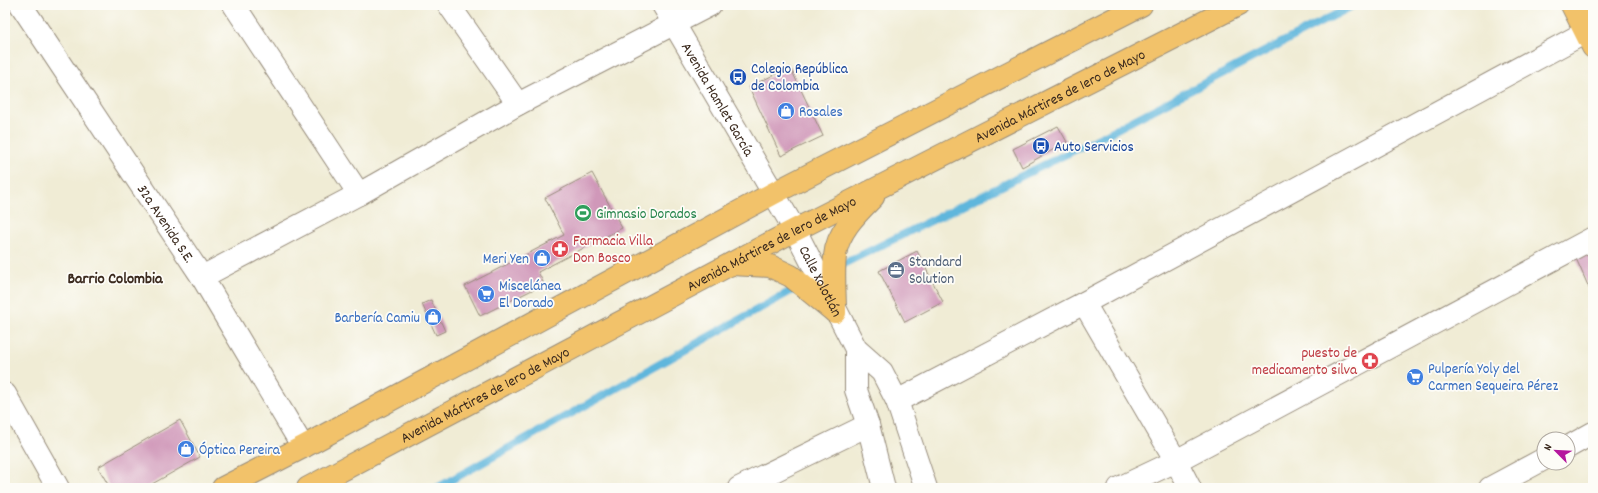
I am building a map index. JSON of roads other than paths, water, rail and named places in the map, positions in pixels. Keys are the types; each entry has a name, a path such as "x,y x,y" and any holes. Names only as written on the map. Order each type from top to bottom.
{"main road":[{"path":"223,488 304,447 774,193 1141,5"},
{"name":"Avenida Mártires de 1ero de Mayo","path":"308,488 795,230 1238,5"},
{"path":"1572,5 1589,39"},
{"path":"835,312 822,284 844,230 855,216 885,185"},
{"path":"730,264 770,266 790,276 822,284"}],"street":[{"name":"32a Avenida S.E.","path":"21,5 202,276 304,447"},
{"path":"234,5 359,194"},
{"path":"449,5 518,104"},
{"name":"Avenida Hamlet García","path":"663,5 774,193"},
{"path":"202,276 359,194 518,104 710,5"},
{"path":"897,401 1589,39"},
{"name":"Calle Xolotlán","path":"774,193 795,230 822,284"},
{"path":"1119,488 1176,461 1593,238"},
{"path":"1084,303 1176,461 1190,488"},
{"name":"Calle Xolotlán","path":"835,312 856,349 882,372 897,401 926,488"},
{"name":"Calle Xolotlán","path":"856,349 856,390 868,425 884,488"},
{"path":"5,394 58,488"},
{"path":"739,488 868,425"},
{"path":"1576,443 1593,433"},
{"path":"1490,488 1536,463"}],"waterway":[{"path":"837,267 1107,134 1354,5"},
{"path":"437,488 800,286"}],"place":[{"name":"Colegio República de Colombia","path":"738,77"},
{"name":"Rosales","path":"786,111"},
{"name":"Auto Servicios","path":"1041,146"},
{"name":"Gimnasio Dorados","path":"583,213"},
{"name":"Farmacia Villa Don Bosco","path":"560,249"},
{"name":"Meri Yen","path":"542,258"},
{"name":"Standard Solution","path":"896,270"},
{"name":"Miscelánea El Dorado","path":"486,294"},
{"name":"Barbería Camiu","path":"433,317"},
{"name":"puesto de medicamento silva","path":"1370,361"},
{"name":"Pulpería Yoly del Carmen Sequeira Pérez","path":"1415,377"},
{"name":"Óptica Pereira","path":"186,449"}],"district":[{"name":"Barrio Colombia","path":"115,277"}]}
